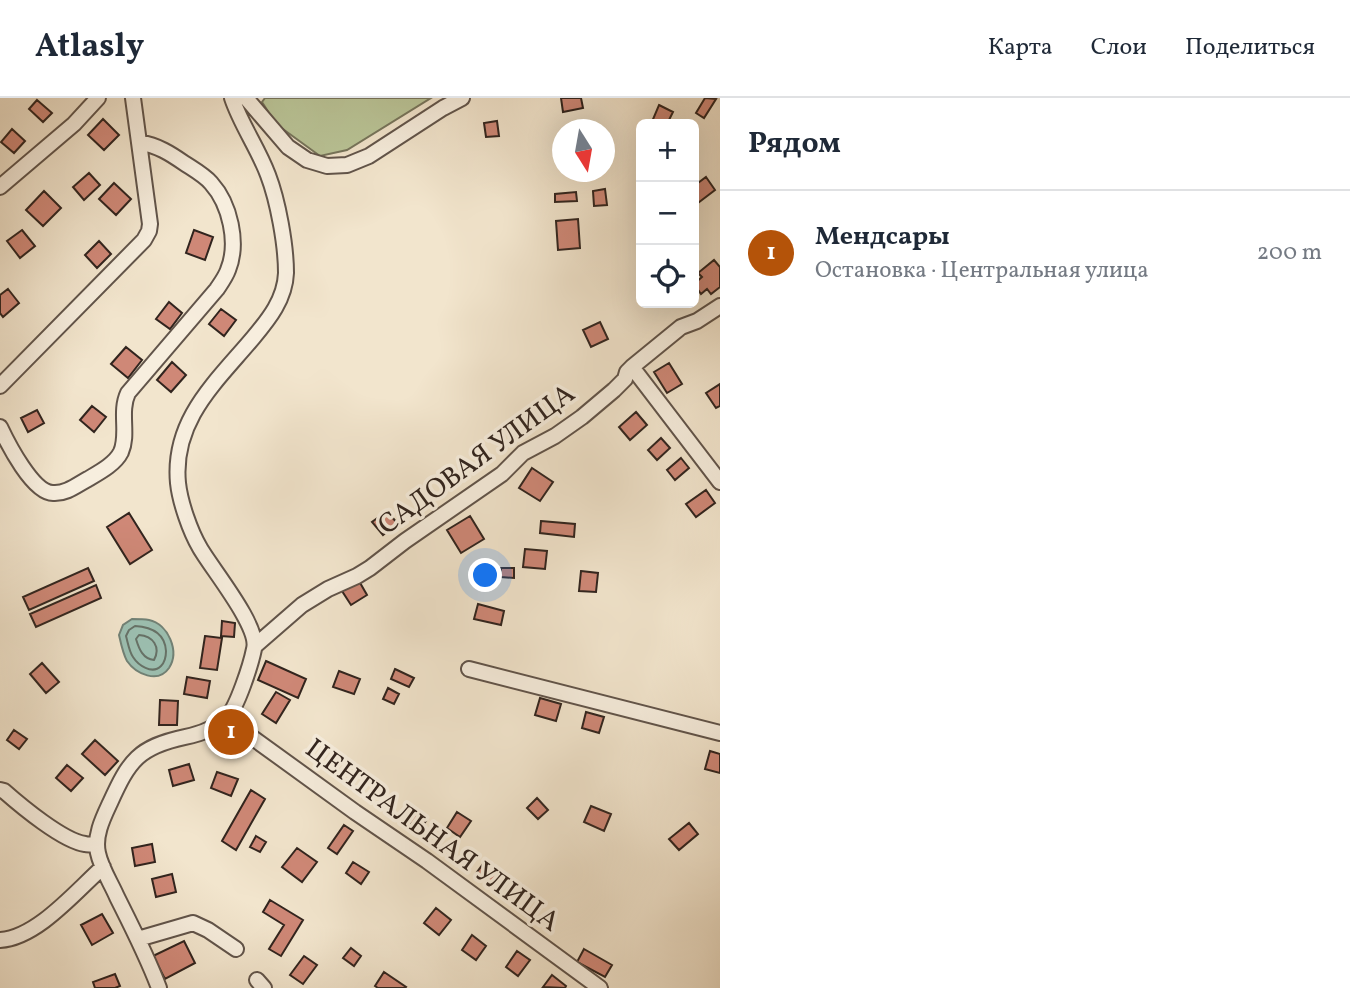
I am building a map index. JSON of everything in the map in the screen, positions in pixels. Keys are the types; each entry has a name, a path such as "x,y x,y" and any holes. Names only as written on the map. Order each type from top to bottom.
{"street":[{"path":"0,187 74,124 98,98"},
{"path":"0,386 144,240 149,231 141,143 133,98"},
{"path":"159,988 103,867 97,838 104,815 124,773 135,759 152,746 195,735 232,720 256,645 238,605 199,547 178,485 177,454 187,424 204,396 268,320 280,299 286,276 277,203 268,174 232,98"},
{"path":"246,98 288,147 307,160 327,166 347,165 369,156 462,98"},
{"path":"0,427 8,444 34,482 49,494 73,488 105,469 123,448 124,400 128,393 217,289 228,270 233,245 229,218 221,196 209,181 179,160 153,144 141,143"},
{"name":"САДОВАЯ УЛИЦА","path":"256,645 302,605 370,568 502,474 523,453 555,436 582,417 614,390 632,367 681,327 720,306"},
{"path":"632,367 720,482"},
{"path":"469,669 720,733"},
{"name":"ЦЕНТРАЛЬНАЯ УЛИЦА","path":"232,720 600,988"},
{"path":"0,790 26,811 72,839 85,844 97,844"},
{"path":"0,940 25,934 42,923 103,867"},
{"path":"138,939 193,923 236,949"}],"shaded area":[{"path":"265,98 431,98 347,150 320,156 276,124 262,102"}],"water":[{"path":"132,619 156,623 167,632 173,646 173,654 169,668 164,673 147,675 136,670 127,661 119,635 123,625"}],"building":[{"path":"561,98 581,98 583,108 563,112"},
{"path":"705,98 716,99 704,118 696,113"},
{"path":"37,100 52,113 43,122 29,109"},
{"path":"659,105 673,112 670,119 653,119"},
{"path":"103,119 119,135 104,150 88,135"},
{"path":"497,121 499,136 486,137 484,123"},
{"path":"12,129 25,141 14,153 1,142"},
{"path":"89,173 100,185 84,200 73,187"},
{"path":"706,177 715,190 699,202 699,182"},
{"path":"114,183 131,199 116,215 99,199"},
{"path":"605,189 607,205 594,206 593,191"},
{"path":"44,191 61,208 43,226 26,210"},
{"path":"576,192 577,201 555,202 555,194"},
{"path":"578,219 580,248 558,250 556,221"},
{"path":"22,230 35,246 20,258 7,241"},
{"path":"194,230 213,237 205,260 186,253"},
{"path":"99,241 111,254 97,268 85,255"},
{"path":"714,260 720,267 720,287 711,294 707,289 701,294 699,280 702,277 699,272"},
{"path":"8,289 19,303 3,317 0,313 0,295"},
{"path":"169,302 182,313 170,329 156,319"},
{"path":"221,309 236,320 224,336 209,324"},
{"path":"600,322 608,339 591,347 583,330"},
{"path":"126,347 142,360 128,378 111,364"},
{"path":"172,362 186,375 171,392 157,380"},
{"path":"669,363 682,384 667,393 654,372"},
{"path":"720,384 720,406 716,408 706,393"},
{"path":"92,406 106,417 94,432 80,420"},
{"path":"37,410 44,423 28,432 21,418"},
{"path":"636,412 647,425 630,440 619,427"},
{"path":"661,438 670,448 657,460 648,450"},
{"path":"681,458 689,468 675,480 667,470"},
{"path":"532,468 553,482 540,501 519,488"},
{"path":"706,490 715,503 696,517 686,504"},
{"path":"387,511 397,523 383,535 372,522"},
{"path":"129,513 152,550 130,564 107,527"},
{"path":"470,516 484,539 461,553 447,530"},
{"path":"541,521 575,524 574,537 540,533"},
{"path":"525,549 547,551 545,569 523,567"},
{"path":"88,568 94,581 29,610 23,597"},
{"path":"501,568 514,568 514,578 501,577"},
{"path":"581,571 598,573 596,592 579,591"},
{"path":"359,581 367,595 351,605 342,591"},
{"path":"96,585 101,598 36,627 30,614"},
{"path":"478,604 504,611 501,625 474,619"},
{"path":"222,621 235,623 234,637 221,636"},
{"path":"205,636 222,638 217,670 200,668"},
{"path":"266,661 306,679 298,698 258,680"},
{"path":"42,663 59,682 46,693 30,674"},
{"path":"395,669 414,678 409,687 391,679"},
{"path":"339,671 360,679 354,694 333,687"},
{"path":"187,677 210,681 207,698 184,694"},
{"path":"388,688 399,694 394,704 383,699"},
{"path":"276,692 290,700 276,723 262,714"},
{"path":"540,698 561,704 556,721 535,715"},
{"path":"160,700 178,701 177,725 159,725"},
{"path":"586,712 604,717 599,733 582,728"},
{"path":"14,730 27,739 19,749 7,740"},
{"path":"95,740 118,761 105,775 82,754"},
{"path":"710,751 720,754 720,773 705,769"},
{"path":"189,764 194,780 173,786 169,770"},
{"path":"67,765 83,778 71,791 56,778"},
{"path":"217,772 238,779 231,796 211,788"},
{"path":"251,790 265,799 236,850 222,841"},
{"path":"537,798 548,810 538,819 527,808"},
{"path":"591,806 611,814 604,831 584,822"},
{"path":"414,812 426,821 419,830 407,820"},
{"path":"457,812 471,821 460,837 447,828"},
{"path":"689,823 698,834 679,850 669,839"},
{"path":"344,825 353,831 337,854 328,848"},
{"path":"256,836 266,842 260,852 250,847"},
{"path":"152,844 155,862 135,866 132,848"},
{"path":"297,848 317,862 302,882 282,867"},
{"path":"486,860 505,874 496,886 477,872"},
{"path":"353,862 369,872 361,884 346,873"},
{"path":"172,874 176,892 156,897 152,879"},
{"path":"270,900 303,920 281,956 269,949 284,925 263,912"},
{"path":"436,908 451,920 439,935 424,923"},
{"path":"102,914 113,933 92,945 81,925"},
{"path":"472,935 486,946 476,960 462,950"},
{"path":"184,941 195,963 165,979 153,956"},
{"path":"351,948 361,956 354,966 343,958"},
{"path":"584,949 612,965 605,977 577,962"},
{"path":"517,951 530,960 518,976 506,967"},
{"path":"304,956 317,965 303,984 290,975"},
{"path":"384,972 406,987 375,986"},
{"path":"115,974 120,986 95,988 93,982"},
{"path":"552,975 566,986 565,988 543,987"}],"place":[{"name":"Мендсары","path":"231,732"}]}
